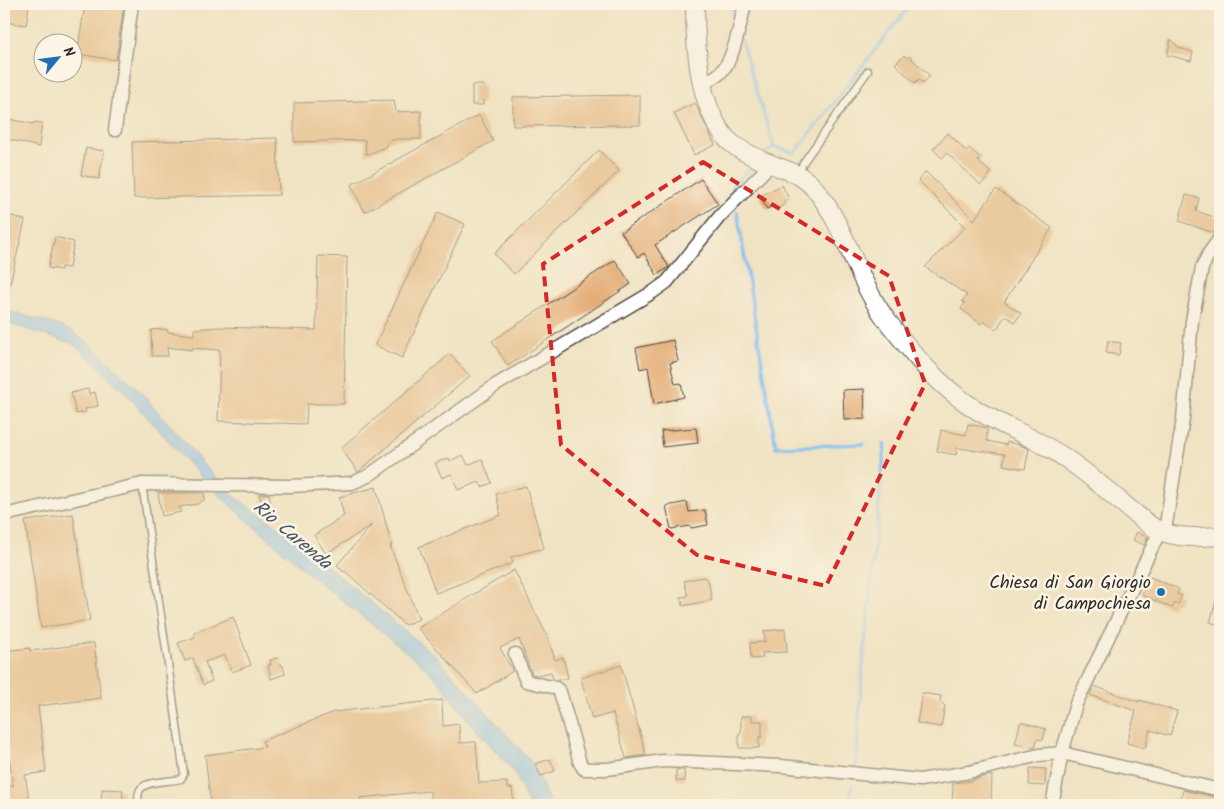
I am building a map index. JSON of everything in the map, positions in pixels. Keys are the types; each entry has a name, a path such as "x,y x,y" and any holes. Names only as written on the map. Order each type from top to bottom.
{"main road":[{"path":"695,4 696,39 702,84 718,127 736,147 771,164 798,174 818,192 833,214 867,287 886,320 932,375 973,408 1068,460 1160,531 1193,537 1220,536"}],"street":[{"path":"115,130 132,4"},
{"path":"702,84 716,77 723,70 731,52 745,4"},
{"path":"4,515 142,484 299,486 352,483 368,476 496,385 667,282 720,216 771,164"},
{"path":"1052,805 1062,753 1076,704 1160,531 1166,524 1190,358 1192,322 1202,268 1220,238"},
{"path":"515,654 526,680 556,688 560,692 580,763 584,768 607,769 663,761 692,762 781,766 920,780 959,774 1039,755 1062,753 1220,790"}],"lane":[{"path":"798,174 803,163 868,71"},
{"path":"138,805 139,792 143,786 175,781 184,774 142,484"}],"highlighted area":[{"path":"703,162 889,276 925,384 826,586 697,555 561,445 543,264"}],"water":[{"path":"4,310 55,324 69,330 87,342 138,389 232,495 287,533 437,657 533,764 551,805 529,805 514,772 424,666 309,574 229,504 199,475 133,401 94,362 73,344 4,322"}],"building":[{"path":"4,4 29,5 26,25 4,22"},
{"path":"85,4 124,4 116,60 82,55 81,32"},
{"path":"1171,39 1179,48 1193,52 1191,61 1167,55"},
{"path":"904,55 907,58 909,56 930,76 923,83 919,79 915,83 895,64"},
{"path":"472,85 484,85 483,105 472,105"},
{"path":"640,95 640,125 513,126 513,97"},
{"path":"394,100 396,112 421,111 421,139 396,139 387,142 387,146 366,154 365,140 294,142 294,103"},
{"path":"695,103 715,145 694,155 674,113"},
{"path":"479,115 493,141 365,212 351,185"},
{"path":"4,118 33,124 34,122 42,123 39,147 4,138"},
{"path":"948,133 966,151 969,148 981,158 978,161 991,173 981,185 947,153 942,158 933,149"},
{"path":"277,138 279,195 134,198 132,142"},
{"path":"86,148 104,151 99,179 81,175"},
{"path":"599,150 619,171 514,274 494,254"},
{"path":"926,172 974,220 996,189 1052,228 1004,302 1021,313 1015,322 1005,316 996,330 983,321 981,324 961,309 965,303 962,301 967,295 925,267 965,227 918,180"},
{"path":"701,179 718,204 655,245 669,267 657,275 644,253 638,257 621,232"},
{"path":"782,185 789,199 784,201 785,204 777,209 775,205 767,209 760,196"},
{"path":"1186,195 1199,198 1196,211 1220,219 1220,230 1214,233 1179,221"},
{"path":"438,212 465,224 402,358 375,345"},
{"path":"4,214 25,220 7,297 4,296"},
{"path":"55,237 74,242 69,268 61,267 61,270 48,268"},
{"path":"318,256 347,257 344,404 307,404 306,424 218,421 220,350 192,348 192,350 167,347 168,356 152,356 151,330 167,329 167,332 194,335 194,329 220,327 316,330"},
{"path":"615,260 631,284 508,366 492,341"},
{"path":"673,340 678,361 670,363 675,384 681,383 684,397 654,404 648,367 640,369 636,348"},
{"path":"1108,341 1121,343 1119,355 1106,353"},
{"path":"450,354 470,376 358,472 341,448"},
{"path":"88,389 89,394 95,392 98,406 85,409 86,412 76,414 71,393"},
{"path":"864,389 865,419 844,420 843,390"},
{"path":"968,424 987,428 987,441 1006,445 1007,442 1029,449 1025,469 1003,465 1005,454 957,448 956,455 937,451 941,430 966,435"},
{"path":"696,428 698,443 663,447 661,431"},
{"path":"463,455 468,465 482,459 492,483 482,487 479,482 458,490 451,474 442,478 435,463 449,458 450,461"},
{"path":"526,486 544,548 511,557 513,563 436,593 419,547 501,515 496,494"},
{"path":"376,487 392,546 390,546 419,619 405,625 337,565 372,525 326,554 314,535 344,516 339,497"},
{"path":"158,493 204,493 205,499 198,504 179,507 181,512 162,516"},
{"path":"259,494 269,494 274,519 269,521"},
{"path":"687,502 689,512 705,510 708,525 671,529 666,506"},
{"path":"73,514 90,620 41,628 25,521"},
{"path":"1137,532 1148,538 1144,545 1133,540"},
{"path":"514,570 548,638 555,660 563,657 568,678 553,679 551,672 537,675 532,674 519,639 500,648 513,671 477,694 418,628"},
{"path":"703,577 708,580 712,600 683,606 681,597 688,596 684,581"},
{"name":"Chiesa di San Giorgio di Campochiesa","path":"1150,577 1179,589 1177,594 1182,596 1178,604 1175,603 1172,608 1142,595"},
{"path":"1218,594 1220,594 1220,625 1210,622"},
{"path":"233,617 251,665 232,672 225,655 205,662 212,681 203,685 193,658 185,661 178,643 195,637 194,633"},
{"path":"785,629 787,652 762,653 763,658 751,659 750,643 765,642 764,631"},
{"path":"94,643 101,698 38,706 46,772 25,775 30,805 4,805 4,787 13,786 4,716 4,651 30,648 30,651"},
{"path":"278,658 285,674 271,679 268,665 271,665 270,660"},
{"path":"621,665 646,755 626,758 613,713 592,719 581,678"},
{"path":"1094,686 1139,702 1139,700 1177,711 1170,736 1150,730 1145,748 1127,743 1136,711 1090,695"},
{"path":"922,693 941,696 940,702 945,706 941,727 917,723"},
{"path":"442,700 443,726 459,724 460,743 476,742 479,783 507,782 507,788 512,788 514,805 431,805 430,791 360,798 361,805 211,805 205,755 265,747 262,741 334,712"},
{"path":"741,716 752,716 752,721 762,721 762,737 759,737 759,748 739,748"},
{"path":"1020,723 1046,729 1043,740 1037,739 1035,748 1015,744"},
{"path":"550,759 555,771 541,776 535,764"},
{"path":"1030,768 1046,769 1045,786 1029,785"},
{"path":"676,770 684,770 685,781 676,781"},
{"path":"992,775 991,805 952,805 953,783 972,781"},
{"path":"102,789 123,790 122,805 101,805"},
{"path":"1183,790 1220,798 1220,805 1192,805 1180,802"}],"waterway":[{"path":"730,4 736,22"},
{"path":"774,147 795,153 903,14 913,4"},
{"path":"741,40 774,147"},
{"name":"Rio Carenda","path":"767,152 774,147"},
{"name":"Rio Carenda","path":"734,190 733,185 752,167"},
{"path":"737,211 776,447 864,444"},
{"path":"856,767 862,675 885,444 883,444"},
{"path":"848,805 852,785"}],"place":[{"name":"Chiesa di San Giorgio di Campochiesa","path":"1161,592"}]}
